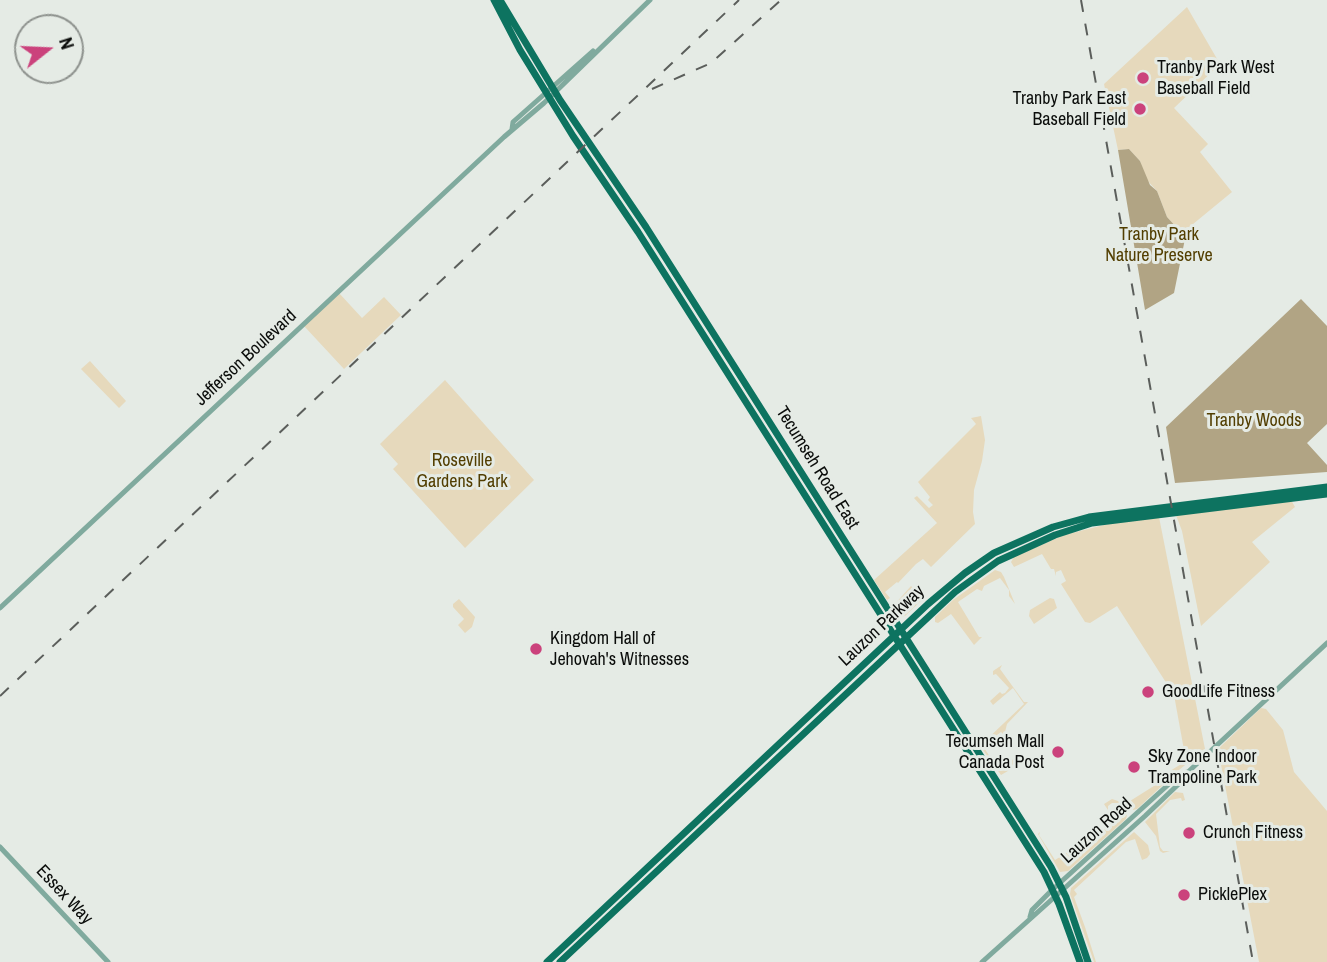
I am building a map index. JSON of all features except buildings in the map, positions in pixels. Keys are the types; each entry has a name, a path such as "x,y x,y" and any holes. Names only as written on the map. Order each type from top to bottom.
{"main road":[{"name":"Tecumseh Road East","path":"494,0 520,50 646,227 1061,887 1088,962"},
{"name":"Tecumseh Road East","path":"500,0 550,92 1038,864 1054,894 1080,962"},
{"name":"Lauzon Parkway","path":"560,962 896,640 901,630 965,573 994,554 1053,527 1116,513 1327,488"},
{"name":"Lauzon Parkway","path":"547,962 896,640 906,638 970,579 1009,555 1055,534 1116,519 1327,494"}],"street":[{"name":"Jefferson Boulevard","path":"0,608 512,129 513,122 550,92 650,0"},
{"name":"Lauzon Road","path":"982,962 1030,917 1035,916 1061,887 1185,778 1188,772 1327,643"},
{"name":"Essex Way","path":"0,847 108,962"}],"green space":[{"path":"1187,7 1220,64 1174,108 1208,144 1200,152 1232,192 1187,229 1178,229 1167,217 1157,191 1146,179 1140,161 1129,149 1118,150 1104,84"},
{"name":"Tranby Park Nature Preserve","path":"1129,149 1140,161 1150,185 1157,191 1167,217 1178,229 1187,229 1174,293 1145,310 1118,150"},
{"path":"339,293 362,318 384,297 401,315 344,369 304,326"},
{"name":"Tranby Woods","path":"1301,299 1327,326 1327,424 1307,443 1327,465 1327,472 1175,483 1166,427"},
{"path":"90,361 126,401 119,408 81,369"},
{"name":"Roseville Gardens Park","path":"445,380 534,480 465,548 393,469 398,464 380,444"},
{"path":"981,416 985,440 974,490 975,524 931,567 923,559 916,564 885,592 890,598 887,600 874,580 937,523 914,498 917,496 929,508 933,505 918,482 976,424 971,418"},
{"path":"1291,500 1295,507 1252,542 1270,562 1201,626 1182,531 1176,515"},
{"path":"1159,517 1205,749 1174,774 1170,771 1186,761 1174,695 1117,606 1090,623 1085,622 1061,584 1066,581 1061,570 1056,572 1056,576 1042,554 1014,567 1011,562 1014,557 1064,535 1116,522"},
{"path":"995,570 1001,572 1004,577 1015,604 1000,578 984,586 982,591 977,589 958,602 979,637 982,637 974,645 951,614 938,623 935,622 935,617 953,600"},
{"path":"911,586 923,599 905,616 900,617 890,606"},
{"path":"1050,598 1054,599 1057,608 1034,624 1029,616 1030,610"},
{"path":"459,599 475,617 472,627 465,633 458,625 464,619 453,607"},
{"path":"1002,665 1000,669 1024,702 1028,702 1007,724 1003,734 1001,732 983,746 997,768 1019,755 1020,764 1001,775 978,743 981,740 984,742 1024,704 1013,688 993,705 990,701 1009,688 996,674 993,675 993,671"},
{"path":"1261,708 1266,709 1283,730 1294,772 1327,811 1327,962 1259,962 1218,749"},
{"path":"1164,775 1166,778 1165,783 1133,810 1123,793 1130,801 1165,779"},
{"path":"1175,792 1183,793 1185,800 1170,800 1156,814 1160,847 1163,851 1170,851 1163,853 1160,851 1156,836 1145,822"},
{"path":"1112,799 1118,801 1127,815 1126,819 1068,871 1060,872 1038,834 1040,832 1039,835 1055,860 1122,818 1123,812 1118,803 1112,803 1108,810 1104,804"},
{"path":"1134,832 1148,845 1150,854 1147,858 1142,860 1135,839 1126,842 1074,890 1094,962 1070,894 1071,888"}],"railway":[{"path":"0,696 739,0"},
{"path":"652,89 711,63 781,0"},
{"path":"1081,0 1253,962"}],"place":[{"name":"Tranby Park West Baseball Field","path":"1143,78"},
{"name":"Tranby Park East Baseball Field","path":"1140,109"},
{"name":"Kingdom Hall of Jehovah's Witnesses","path":"536,649"},
{"name":"GoodLife Fitness","path":"1148,692"},
{"name":"Tecumseh Mall Canada Post","path":"1058,752"},
{"name":"Sky Zone Indoor Trampoline Park","path":"1134,767"},
{"name":"Crunch Fitness","path":"1189,833"},
{"name":"PicklePlex","path":"1184,895"}]}
